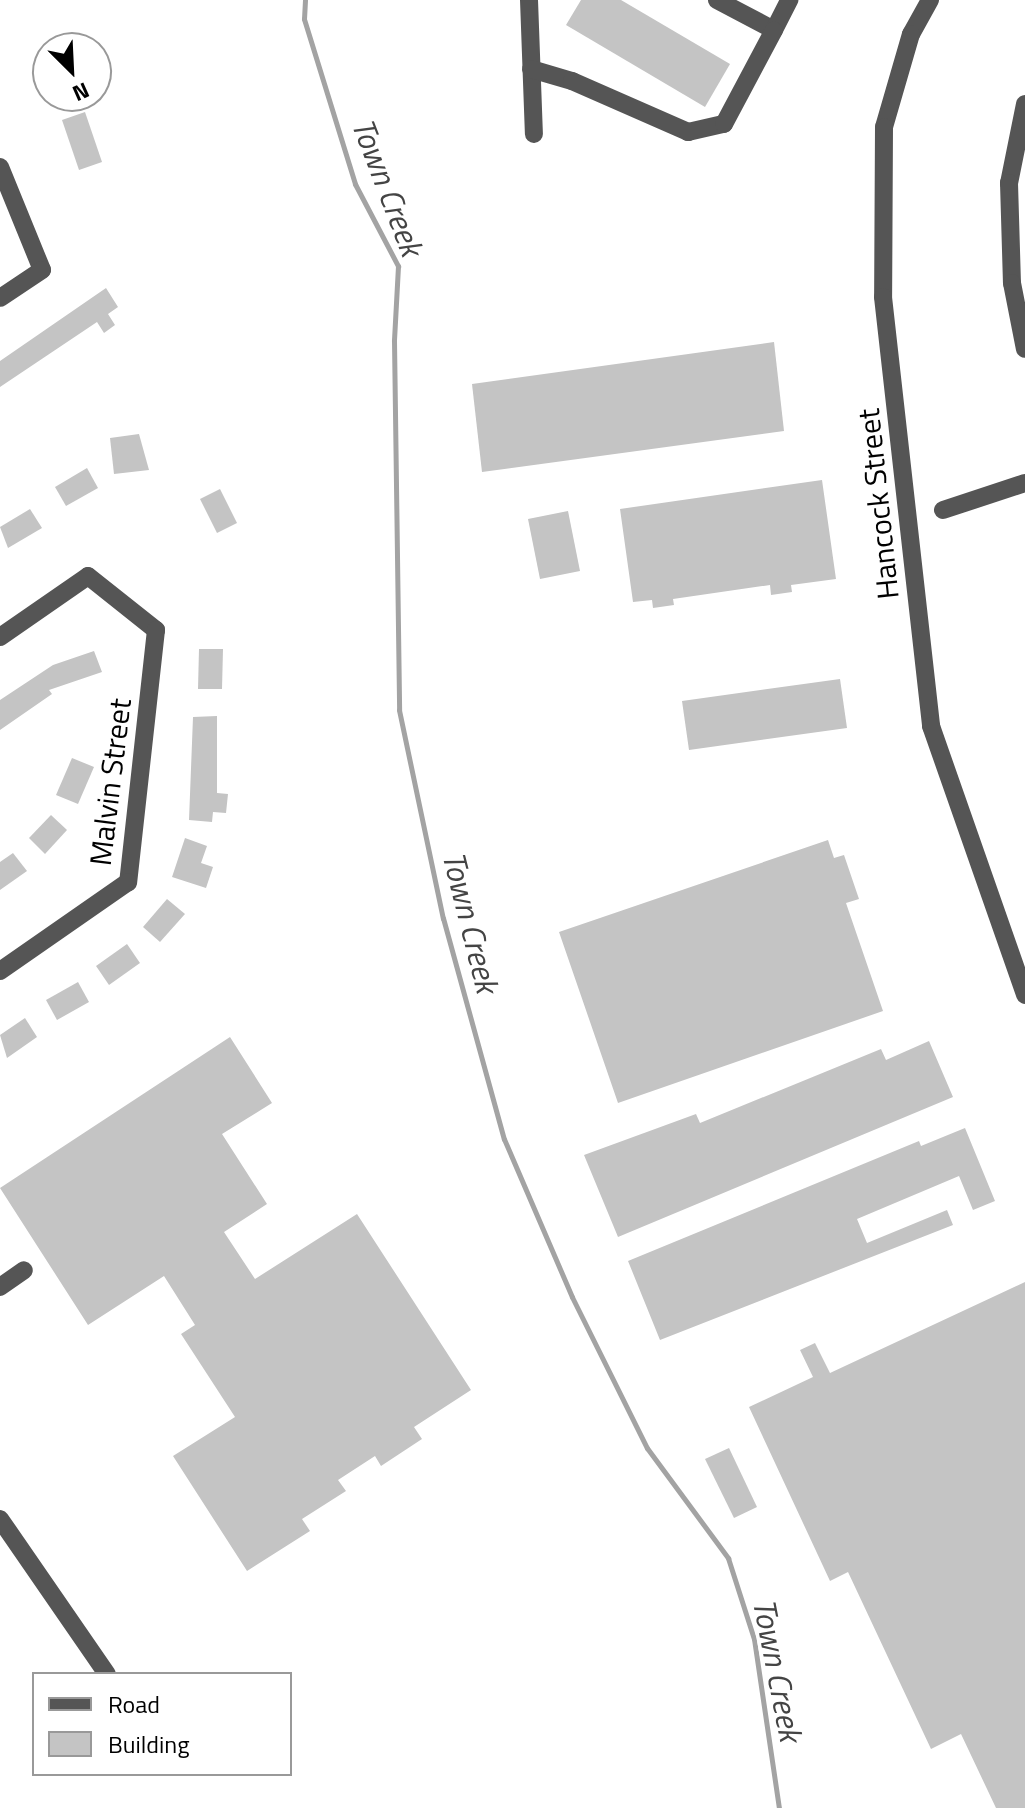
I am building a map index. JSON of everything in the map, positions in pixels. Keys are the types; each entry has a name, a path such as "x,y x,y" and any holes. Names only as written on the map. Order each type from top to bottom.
{"street":[{"path":"529,0 534,134"},
{"path":"717,0 774,30"},
{"path":"531,69 572,81 688,132 724,124 789,0"},
{"name":"Hancock Street","path":"930,0 911,34 884,127 883,297 931,726 1025,995"},
{"path":"1025,104 1009,183 1012,283 1025,349"},
{"path":"0,167 42,270 0,298"},
{"path":"943,510 1025,483"},
{"name":"Malvin Street","path":"0,637 88,576 156,630 128,882 0,971"},
{"path":"0,1287 24,1270"},
{"path":"0,1519 106,1672"}],"building":[{"path":"581,0 621,0 730,64 705,107 566,25"},
{"path":"85,112 102,162 79,170 62,120"},
{"path":"106,288 118,307 108,314 115,325 104,333 97,322 0,387 0,361"},
{"path":"774,342 784,431 482,472 472,384"},
{"path":"139,434 149,470 114,474 110,438"},
{"path":"87,468 98,488 66,506 55,487"},
{"path":"822,480 836,579 791,585 792,592 771,595 770,585 673,599 674,605 653,608 652,600 633,602 620,509"},
{"path":"220,489 237,523 217,533 200,499"},
{"path":"30,509 42,528 8,548 0,527"},
{"path":"568,511 580,571 540,579 528,519"},
{"path":"199,649 223,649 222,689 198,689"},
{"path":"94,651 102,672 49,690 52,694 0,730 0,700 53,665"},
{"path":"840,679 847,728 689,750 682,701"},
{"path":"217,716 217,793 228,794 226,813 213,812 212,822 189,820 193,717"},
{"path":"72,758 94,767 78,804 56,795"},
{"path":"51,815 67,830 45,854 29,838"},
{"path":"185,838 207,846 201,863 213,867 206,888 172,877"},
{"path":"828,840 834,858 844,855 859,899 846,903 883,1011 618,1103 559,932"},
{"path":"13,853 27,871 0,890 0,862"},
{"path":"167,899 185,914 160,942 143,927"},
{"path":"127,944 140,963 109,985 96,966"},
{"path":"78,982 89,1002 57,1020 46,1000"},
{"path":"25,1018 37,1037 7,1058 0,1035"},
{"path":"230,1037 272,1103 222,1134 267,1204 224,1232 255,1279 357,1214 471,1390 414,1427 422,1439 381,1466 375,1456 338,1480 346,1491 302,1519 310,1531 247,1571 173,1456 235,1417 181,1334 195,1325 164,1276 88,1325 0,1188"},
{"path":"929,1041 953,1097 618,1237 584,1155 696,1114 700,1123 881,1049 886,1060"},
{"path":"965,1128 995,1201 973,1210 959,1176 857,1219 867,1243 947,1210 953,1225 660,1340 628,1261 919,1141 921,1146"},
{"path":"1025,1282 1025,1808 996,1808 961,1734 931,1749 848,1572 830,1581 749,1407 813,1377 800,1350 815,1343 830,1373"},
{"path":"729,1448 757,1507 734,1518 705,1459"}],"waterway":[{"name":"Town Creek","path":"305,0 304,19 355,184 398,266 394,341 399,710 443,918 504,1139 572,1297 647,1448 728,1558 754,1639 779,1808"}]}
